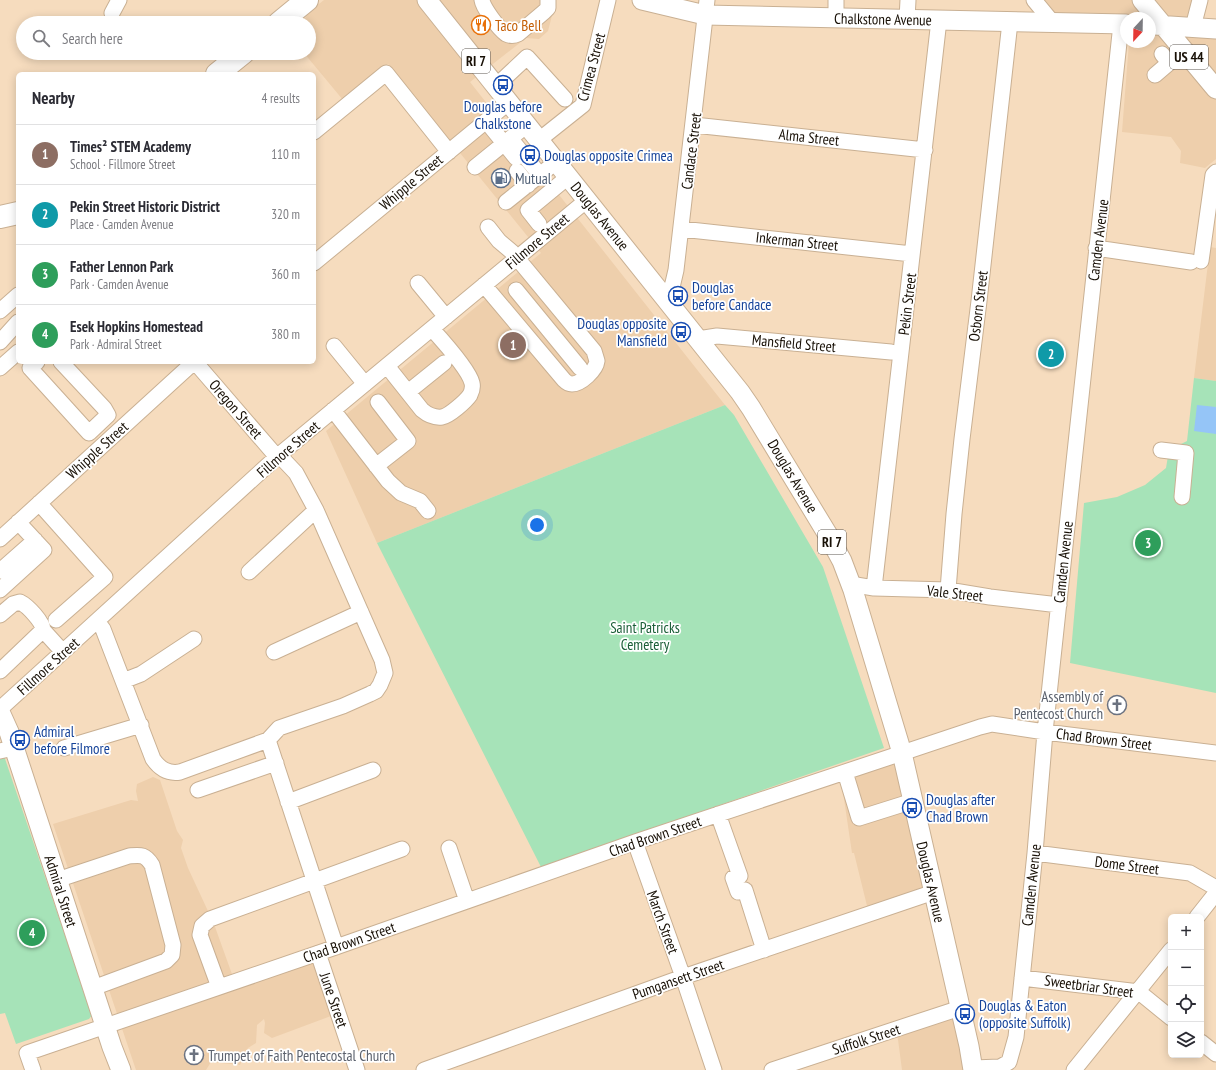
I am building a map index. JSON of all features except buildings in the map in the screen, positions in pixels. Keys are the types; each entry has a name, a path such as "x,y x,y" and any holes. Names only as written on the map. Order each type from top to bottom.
{"highway":[{"path":"288,16 307,0"},
{"path":"219,72 234,60"},
{"path":"0,217 16,213"}],"main road":[{"name":"Douglas Avenue","path":"427,0 740,392 828,535 842,561 902,753 973,1069"},
{"name":"Chalkstone Avenue","path":"642,0 706,8 836,9 907,20 1120,24"},
{"name":"US 44","path":"1142,0 1157,25 1216,89"},
{"path":"1157,25 1216,29"},
{"name":"Admiral Street","path":"0,711 6,725 7,750 57,880 120,1070"}],"street":[{"path":"482,0 484,8 503,31 513,36 518,34 548,8 548,0"},
{"name":"Crimea Street","path":"539,140 583,105 608,0"},
{"path":"907,20 908,0"},
{"path":"1034,0 1053,23"},
{"path":"1193,27 1200,0"},
{"name":"Candace Street","path":"667,300 675,275 694,125 706,8"},
{"name":"Pekin Street","path":"874,588 939,20"},
{"name":"Osborn Street","path":"948,590 959,461 979,301 1010,22"},
{"name":"Camden Avenue","path":"973,1069 1000,1067 1009,1062 1016,1037 1035,853 1045,732 1096,248 1121,48"},
{"path":"1155,74 1169,63 1162,54"},
{"path":"496,86 527,57 564,99"},
{"path":"316,130 386,73 449,152"},
{"name":"Whipple Street","path":"316,261 509,102"},
{"path":"486,121 534,180"},
{"path":"475,167 527,125"},
{"name":"Alma Street","path":"694,125 924,150"},
{"path":"504,143 516,164 534,180"},
{"path":"506,202 556,162"},
{"path":"1096,248 1196,261 1213,175 1216,172"},
{"path":"539,224 528,210 568,177"},
{"name":"Fillmore Street","path":"0,711 278,456 587,200"},
{"path":"484,285 568,383 574,384 579,382 596,367 597,361 594,351 517,258 499,241 488,227"},
{"name":"Inkerman Street","path":"681,229 912,254"},
{"path":"418,283 446,317"},
{"path":"516,290 580,368"},
{"path":"0,311 16,297"},
{"path":"0,342 16,324"},
{"path":"386,366 422,410 431,416 440,418 449,415 466,399 473,387 470,377 432,328"},
{"name":"Mansfield Street","path":"698,338 710,336 891,352"},
{"path":"334,346 365,384"},
{"path":"547,360 563,347"},
{"path":"0,368 16,354"},
{"path":"408,392 444,363"},
{"path":"35,364 30,368 89,433 108,415"},
{"path":"63,364 104,408 120,429"},
{"name":"Whipple Street","path":"0,539 192,364"},
{"name":"Oregon Street","path":"196,364 278,456 296,473 316,510 382,660 385,673 376,691 358,700 278,728 268,740"},
{"path":"376,466 408,440 378,402"},
{"path":"333,410 394,487 401,493 420,501 428,512"},
{"path":"1161,450 1186,453 1182,497"},
{"path":"39,503 105,577 56,620"},
{"path":"249,572 316,510"},
{"path":"18,522 39,545"},
{"path":"0,571 39,545"},
{"path":"0,590 39,545"},
{"name":"Vale Street","path":"850,584 874,588 948,590 990,597 1059,605"},
{"path":"0,615 15,602 20,602 25,605 41,622 43,630 63,652"},
{"path":"274,652 361,612"},
{"path":"97,621 103,629 141,724 153,759 163,770 172,773 180,772 268,740 336,947"},
{"path":"0,671 43,630"},
{"path":"123,680 141,674 194,639"},
{"path":"64,748 141,724"},
{"name":"Chad Brown Street","path":"33,1070 27,1053 635,842 980,727 992,724 1216,753"},
{"path":"198,790 276,763"},
{"path":"288,802 373,770"},
{"path":"845,772 859,818 912,801"},
{"path":"718,814 740,876 733,878 738,892 745,890 764,950"},
{"name":"March Street","path":"635,842 714,1070"},
{"path":"449,848 467,901"},
{"path":"219,987 200,935 202,926 210,919 402,849"},
{"name":"Dome Street","path":"1035,853 1190,873 1216,888"},
{"path":"57,880 129,856 140,855 147,858 152,865 173,945 172,955 166,961 93,988"},
{"name":"Pumgansett Street","path":"424,1070 683,977 934,892"},
{"path":"1199,914 1216,893"},
{"name":"June Street","path":"318,953 358,1070"},
{"path":"1074,1070 1168,954"},
{"name":"Sweetbriar Street","path":"1022,978 1138,992 1168,1016"},
{"name":"Suffolk Street","path":"772,1070 960,1008"},
{"path":"1204,1044 1216,1054"}],"shaded area":[{"path":"324,0 556,0 548,31 539,39 526,38 470,82 725,405 377,543 326,431 541,253 388,64 343,100 310,60 316,60 316,16 307,16 310,11"},
{"path":"1042,0 1201,0 1197,21 1216,25 1216,159 1205,168 1180,163 1181,151 1171,137 1122,132 1129,48 1156,48 1156,12 1120,12 1120,16 1053,13"},
{"path":"1210,247 1216,248 1216,381 1194,378"},
{"path":"902,750 933,890 869,914 854,853 852,853 840,772"},
{"path":"153,777 160,780 177,831 183,840 181,848 188,868 214,924 233,977 316,951 339,1013 272,1038 264,1033 264,1019 257,1025 256,1043 248,1048 240,1065 211,1062 206,1070 136,1070 53,824 131,800 138,801 136,791 137,784"},
{"path":"957,1010 972,1070 902,1070 897,1032"}],"green space":[{"path":"1194,378 1216,381 1216,693 1070,663 1084,503 1117,497 1145,485 1166,468 1169,450 1187,441"},
{"name":"Saint Patricks Cemetery","path":"725,405 734,415 823,567 884,748 541,867 377,543"},
{"path":"0,744 92,1015 89,1019 16,1044 5,1013 0,1014"}],"water":[{"path":"1197,405 1216,407 1216,434 1194,431"}],"place":[{"name":"Taco Bell","path":"481,25"},
{"name":"Douglas before Chalkstone","path":"503,85"},
{"name":"Douglas opposite Crimea","path":"530,155"},
{"name":"Mutual","path":"501,178"},
{"name":"Douglas before Candace","path":"678,296"},
{"name":"Douglas opposite Mansfield","path":"681,332"},
{"name":"Times² STEM Academy","path":"513,345"},
{"name":"Pekin Street Historic District","path":"1051,354"},
{"name":"Father Lennon Park","path":"1148,543"},
{"name":"Assembly of Pentecost Church","path":"1117,705"},
{"name":"Admiral before Filmore","path":"20,740"},
{"name":"Douglas after Chad Brown","path":"912,808"},
{"name":"Esek Hopkins Homestead","path":"32,933"},
{"name":"Douglas & Eaton (opposite Suffolk)","path":"965,1014"},
{"name":"Trumpet of Faith Pentecostal Church","path":"194,1055"}]}
